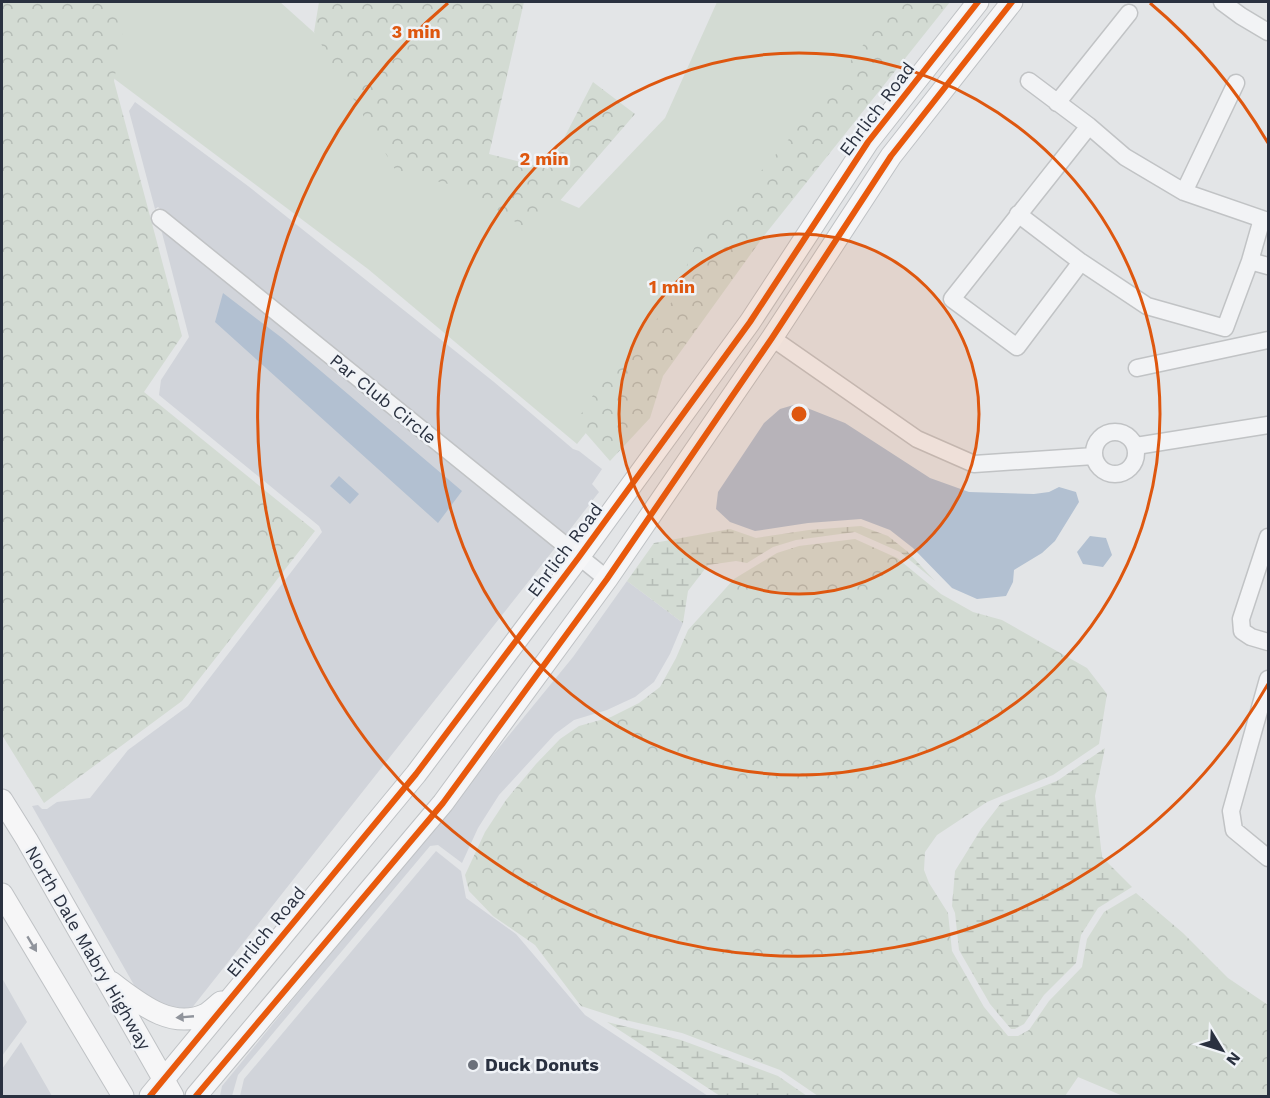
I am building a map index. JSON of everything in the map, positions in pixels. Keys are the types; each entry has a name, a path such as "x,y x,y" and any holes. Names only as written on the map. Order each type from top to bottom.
{"main road":[{"name":"Ehrlich Road","path":"162,1091 236,992 417,774 750,322 868,142 978,2"},
{"path":"196,1096 443,803 607,579 772,338 891,156 1012,2"},
{"name":"North Dale Mabry Highway","path":"2,800 103,976 162,1091"},
{"path":"2,894 123,1096"},
{"path":"103,976 140,1004 165,1016 183,1019 205,1014 236,992"},
{"path":"213,1096 215,1074"}],"street":[{"path":"1222,2 1269,33"},
{"path":"1058,103 1129,13"},
{"path":"1029,81 1089,126 1125,157 1184,192 1265,220 1225,328 1225,349"},
{"path":"1184,192 1236,83"},
{"path":"1081,262 1017,347 952,299 1089,126"},
{"path":"1018,214 1081,262 1147,306 1225,328"},
{"name":"Par Club Circle","path":"159,218 607,579"},
{"path":"1250,261 1269,266"},
{"path":"772,338 917,439 974,464 1094,456"},
{"path":"1137,368 1269,340"},
{"path":"1136,447 1269,425"},
{"path":"1114,432 1127,435 1136,447 1136,461 1127,472 1120,474 1113,475 1100,469 1094,456 1094,449 1101,437 1114,432"},
{"path":"1269,537 1241,619 1242,631 1251,637 1269,642"},
{"path":"1269,679 1231,811 1234,830 1269,858"}],"shaded area":[{"path":"135,102 248,186 494,382 573,449 602,469 592,484 599,492 565,536 158,207 155,209 129,111"},
{"path":"161,229 555,548 191,1009 167,1008 138,992 32,806 38,805 42,809 47,809 57,802 90,798 128,750 188,706 322,532 319,526 159,395 161,380 189,337"},
{"path":"627,581 683,623 670,654 654,682 635,697 607,710 574,720 555,734 499,795 478,828 462,863 438,845 430,846 238,1075 232,1096 220,1096 222,1086 573,657"},
{"path":"436,851 461,871 466,898 516,934 585,1015 708,1096 240,1096 244,1079"},
{"path":"2,978 27,1022 2,1056"},
{"path":"21,1042 52,1096 2,1096 2,1069"}],"green space":[{"path":"2,2 106,2 124,24 114,81 182,336 144,392 315,531 182,701 44,803 2,735"},
{"path":"12,2 280,2 446,151 579,208 665,118 717,2 935,2 577,444 368,269"},
{"path":"319,2 524,2 489,154 548,169 593,82 635,114 532,233 464,188 396,171 314,32"},
{"path":"897,2 950,2 763,237 663,376 650,418 610,461 576,422 602,381 671,303 695,246 785,144"},
{"path":"861,526 888,536 908,552 935,581 900,552 855,532 796,540 773,547 747,563 736,561 708,565 688,591 683,623 627,581 654,543 730,529 756,538 809,530"},
{"path":"855,539 897,558 941,594 973,612 1002,620 1087,668 1107,694 1099,744 1053,775 987,802 937,835 925,852 924,870 929,883 948,913 952,951 984,1007 1008,1036 1018,1036 1029,1030 1049,1001 1082,967 1087,939 1104,912 1136,893 1183,933 1228,978 1268,1005 1268,1096 1123,1096 1078,1077 1065,1096 818,1096 780,1070 682,1033 621,1019 581,1006 535,945 493,916 469,891 465,875 485,832 506,800 536,764 560,739 579,726 611,717 639,703 660,687 688,630 734,579 777,553 799,546"},
{"path":"1105,748 1095,796 1102,857 1132,887 1098,908 1081,935 1076,963 1044,995 1024,1024 1011,1029 990,1004 959,950 955,913 952,906 955,871 981,829 1001,803 1057,781"},
{"path":"607,1022 681,1040 778,1076 807,1096 720,1096"}],"water":[{"path":"223,293 282,338 462,491 438,523 215,322"},
{"path":"797,404 845,423 930,478 969,492 1034,494 1049,492 1059,487 1076,492 1079,502 1055,541 1042,553 1014,570 1013,582 1006,596 977,599 952,588 913,548 890,530 861,519 808,523 755,531 730,522 716,509 718,492 764,423 780,409"},
{"path":"339,476 359,494 350,504 330,486"},
{"path":"1090,536 1106,538 1112,555 1103,567 1083,564 1077,552"}],"cycle path":[{"path":"150,1096 416,774 579,557 750,322 868,142 978,2"},
{"path":"196,1096 443,803 607,579 772,338 891,156 1012,2"}],"place":[{"name":"Duck Donuts","path":"473,1065"}]}
